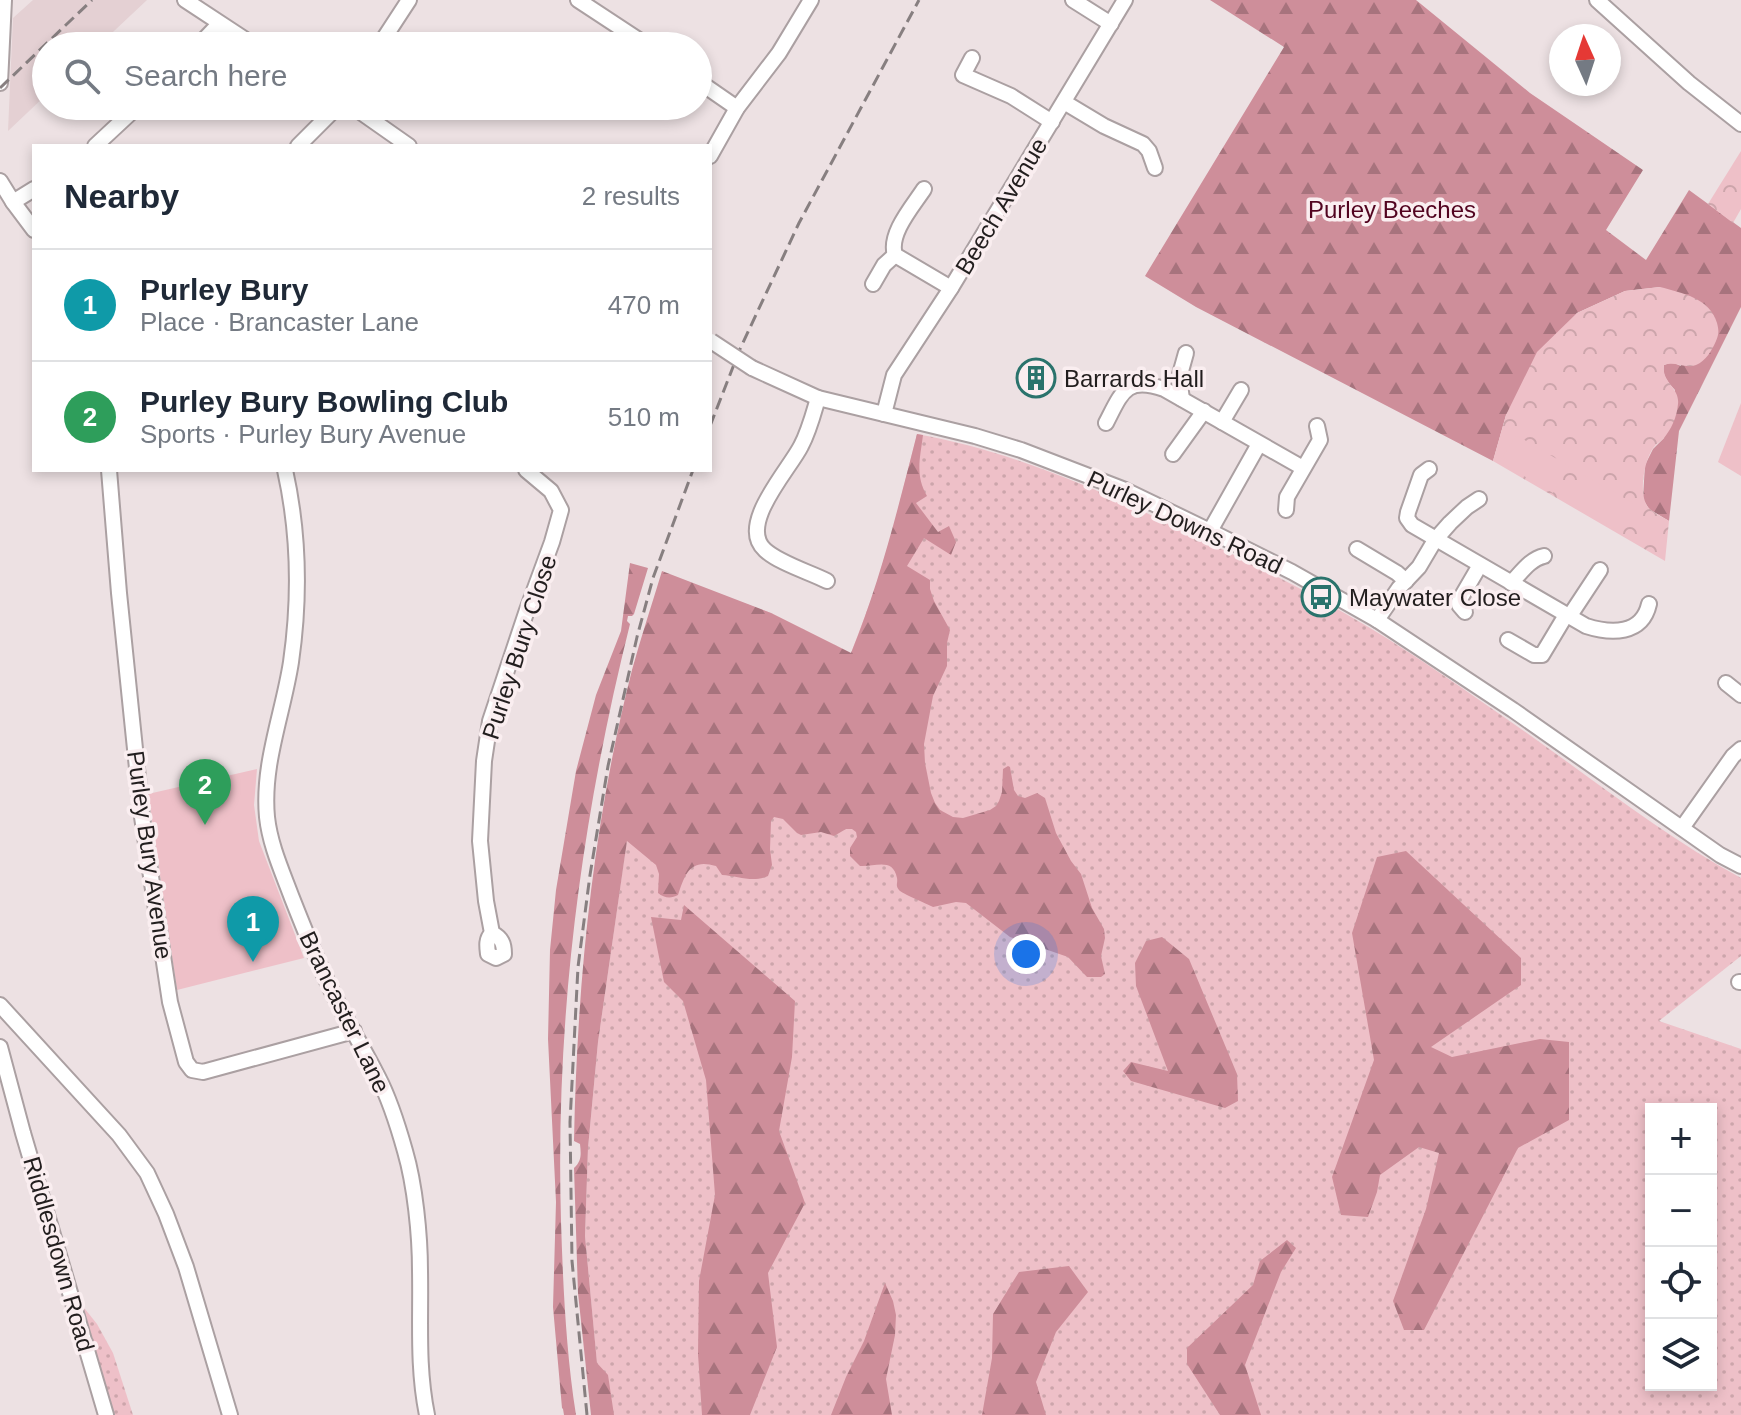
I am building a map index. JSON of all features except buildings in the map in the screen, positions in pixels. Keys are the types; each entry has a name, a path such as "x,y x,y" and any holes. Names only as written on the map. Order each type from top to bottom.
{"street":[{"path":"0,83 4,0"},
{"path":"185,0 232,32"},
{"path":"388,32 409,0"},
{"path":"712,152 737,108 779,53 811,0"},
{"path":"1073,0 1111,24"},
{"name":"Beech Avenue","path":"884,414 894,375 951,288 1125,0"},
{"path":"1597,0 1689,83 1741,124"},
{"path":"583,1 628,32"},
{"path":"211,32 219,24"},
{"path":"954,89 972,58"},
{"path":"963,75 1011,96 1052,122"},
{"path":"712,91 737,108"},
{"path":"1064,102 1104,126 1143,144 1155,168"},
{"path":"97,144 123,120"},
{"path":"300,144 324,120"},
{"path":"372,120 406,144"},
{"path":"0,181 32,227"},
{"path":"895,255 893,243 897,231 924,189"},
{"path":"13,202 32,190"},
{"path":"895,255 951,288"},
{"path":"873,284 887,261 895,255"},
{"name":"Purley Downs Road","path":"712,342 752,368 818,398 975,436 1021,450 1125,490 1292,572 1377,620 1513,710 1720,855 1741,866"},
{"path":"1182,399 1179,378 1186,353"},
{"path":"1106,423 1128,386 1150,384 1303,468"},
{"path":"1222,422 1241,390"},
{"path":"818,398 801,447 765,503 757,522 757,537 763,549 777,558 822,573"},
{"path":"1173,454 1204,411"},
{"path":"1286,510 1287,497 1320,440 1317,426"},
{"path":"1210,531 1259,444"},
{"path":"1429,469 1421,475 1407,518 1412,525 1435,540 1586,626 1610,631 1636,626 1642,621 1649,604"},
{"name":"Purley Bury Avenue","path":"109,472 142,817 170,1002 186,1062 192,1070 203,1072 354,1031"},
{"name":"Brancaster Lane","path":"285,472 297,569 291,664 272,744 266,785 270,836 327,982 380,1080 406,1153 421,1269 419,1360 427,1415"},
{"name":"Purley Bury Close","path":"492,933 480,841 484,761 490,721 561,510 551,491 528,472"},
{"path":"1377,620 1399,588 1419,567 1435,540 1479,499"},
{"path":"1357,549 1406,581"},
{"path":"1511,583 1526,566 1544,556"},
{"path":"1465,612 1459,601 1480,565"},
{"path":"1508,640 1534,655 1542,655 1600,570"},
{"path":"1726,683 1741,695"},
{"path":"1682,828 1741,749"},
{"path":"0,1005 119,1135 147,1173 186,1267 230,1415"},
{"name":"Riddlesdown Road","path":"0,1047 106,1415"}],"shaded area":[{"path":"33,0 147,0 113,32 32,32 32,108 8,131 13,18"}],"green space":[{"name":"Purley Beeches","path":"1210,0 1416,0 1530,93 1643,170 1606,230 1646,260 1689,190 1741,228 1741,307 1679,431 1669,521 1649,509 1643,499 1645,465 1653,449 1664,438 1675,390 1666,378 1664,365 1672,362 1681,366 1660,287 1625,291 1577,313 1506,415 1493,461 1196,307 1145,276 1284,47"},
{"path":"1741,151 1741,209 1733,223 1708,204"},
{"path":"1660,287 1702,302 1713,315 1718,330 1713,348 1700,363 1692,366 1664,365 1665,376 1678,398 1677,409 1669,432 1650,453 1645,468 1643,494 1648,507 1669,521 1665,561 1493,461 1506,415 1537,352 1577,313 1625,291"},
{"path":"1741,403 1741,476 1718,462"},
{"path":"917,434 983,449 1079,483 1322,600 1424,662 1653,823 1741,878 1741,956 1659,1021 1741,1049 1741,1415 606,1415 597,1364 585,1236 588,1148 598,1042 627,840 675,578 771,613 851,653 874,592"},
{"path":"917,434 923,435 920,474 927,496 916,503 938,532 949,526 956,542 951,555 924,538 907,566 930,580 934,601 950,630 947,666 933,696 924,744 931,793 940,810 953,817 963,818 990,810 999,801 1003,769 1008,766 1018,796 1025,798 1037,793 1045,798 1056,833 1081,874 1092,908 1104,929 1101,956 1105,974 1087,977 1068,957 1010,937 966,903 933,907 904,894 897,886 892,867 883,864 860,866 850,856 850,848 857,837 852,829 834,836 821,832 801,835 783,819 774,817 771,821 772,865 768,876 751,879 722,875 716,866 700,864 686,874 678,895 670,897 658,893 656,865 627,841 598,1042 588,1148 585,1236 597,1363 608,1375 614,1415 591,1415 578,1293 574,1168 581,1154 580,1144 574,1141 583,963 597,845 618,728 662,571 771,613 851,653 880,572"},
{"path":"1516,435 1569,466 1553,493 1500,462"},
{"path":"1582,474 1633,503 1617,530 1566,501"},
{"path":"630,563 648,568 634,614 628,616 630,624 598,772 585,846 567,995 560,1145 561,1221 566,1318 576,1415 564,1415 553,1307 556,1202 548,1039 550,950 556,890 576,771 596,695 621,631"},
{"path":"257,769 254,805 259,841 304,958 177,990 148,794"},
{"path":"1406,851 1521,958 1521,985 1431,1047 1452,1057 1540,1039 1569,1042 1569,1120 1518,1148 1424,1330 1404,1330 1393,1301 1426,1209 1439,1153 1419,1147 1380,1175 1368,1217 1341,1215 1332,1177 1374,1060 1352,933 1377,857"},
{"path":"684,905 795,1001 792,1057 779,1131 805,1203 768,1273 777,1347 750,1415 702,1415 698,1354 699,1281 715,1195 706,1080 683,1001 664,982 651,917 681,920"},
{"path":"1162,937 1189,959 1237,1074 1238,1101 1225,1108 1131,1081 1123,1071 1131,1062 1168,1071 1136,986 1135,963 1146,941"},
{"path":"1287,1240 1296,1248 1281,1272 1245,1365 1261,1415 1220,1415 1187,1364 1187,1348 1253,1285 1260,1261"},
{"path":"1069,1266 1088,1292 1056,1332 1036,1382 1046,1415 982,1415 992,1358 993,1314 1019,1272"},
{"path":"885,1283 896,1315 886,1379 892,1415 831,1415 864,1341"},
{"path":"77,1299 97,1324 113,1353 133,1415 111,1415"}],"railway":[{"path":"59,32 92,0"},
{"path":"712,421 740,349 799,223 919,0"},
{"path":"0,88 32,57"},
{"path":"587,1415 572,1261 570,1122 578,967 608,766 637,637 653,578 692,472"}],"place":[{"name":"Barrards Hall","path":"1036,378"},
{"name":"Maywater Close","path":"1321,597"},
{"name":"Purley Bury Bowling Club","path":"205,825"},
{"name":"Purley Bury","path":"253,962"}]}
